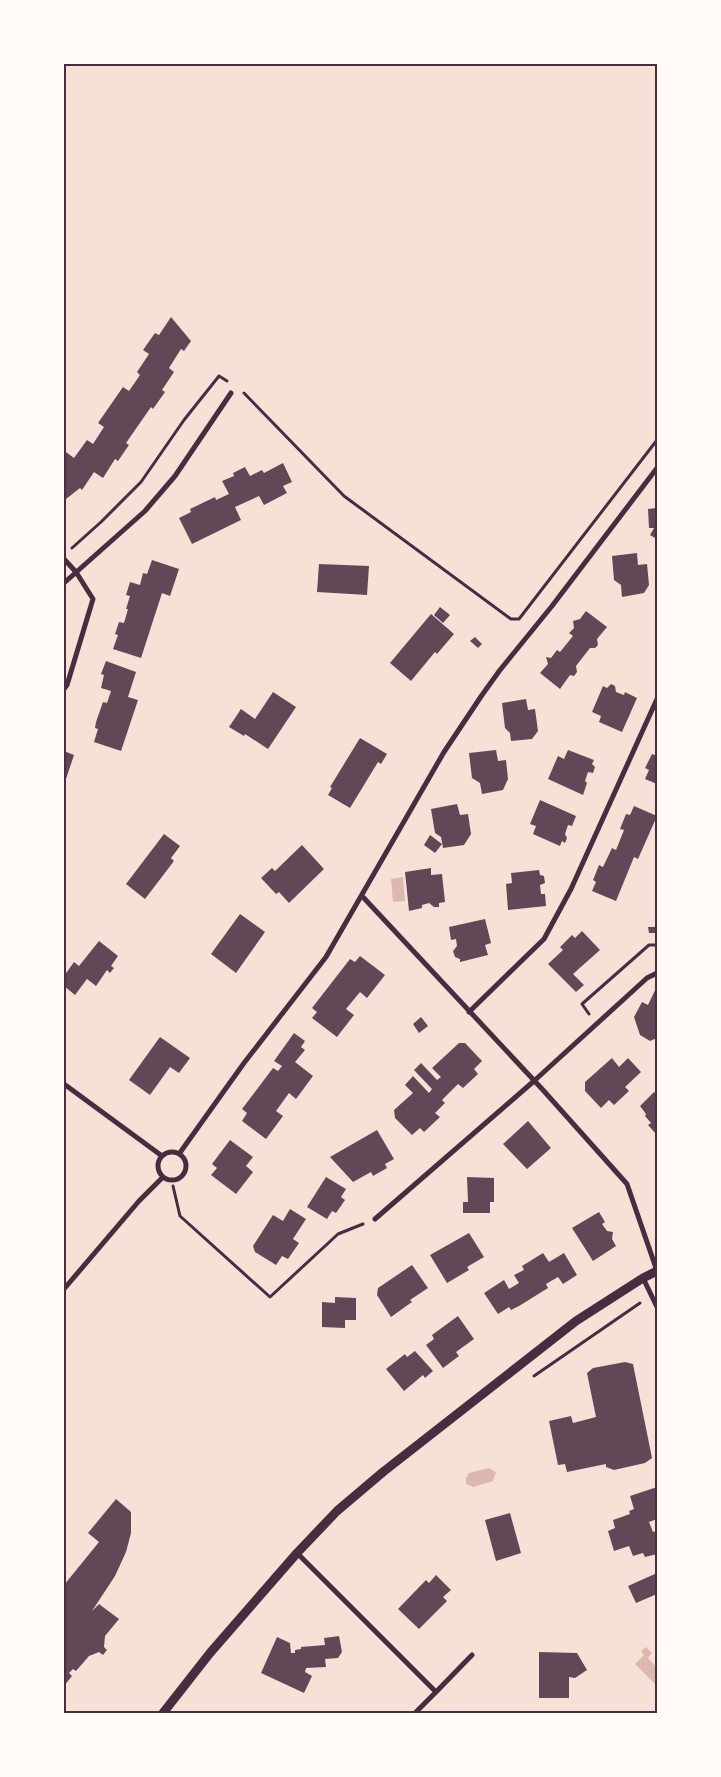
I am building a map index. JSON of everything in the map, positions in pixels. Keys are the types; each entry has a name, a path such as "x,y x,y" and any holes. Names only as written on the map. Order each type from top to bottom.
{"street":[{"path":"64,583 144,511 169,483 231,393"},
{"path":"179,1154 244,1063 326,957 444,752 482,695 657,468"},
{"path":"64,559 76,572 93,599 67,685 64,689"},
{"path":"469,1012 544,940 571,889 657,699"},
{"path":"163,1713 210,1653 296,1553 337,1511 398,1460 576,1321 657,1271 627,1184 362,896"},
{"path":"375,1219 534,1081 647,978 657,973"},
{"path":"64,1084 162,1156"},
{"path":"171,1152 179,1154 186,1161 186,1170 181,1178 172,1181 163,1177 158,1169 162,1156 171,1152"},
{"path":"64,1289 139,1201 163,1177"},
{"path":"643,1278 652,1293 657,1307"},
{"path":"296,1553 436,1692"},
{"path":"415,1713 472,1655"}],"path":[{"path":"71,548 101,522 141,482 184,420 219,376 231,383"},
{"path":"244,393 344,496 511,619 519,618 657,440"},
{"path":"596,1024 582,1004 649,945 657,944"},
{"path":"172,1181 180,1216 270,1297 338,1234 375,1219"},
{"path":"531,1378 626,1314 652,1293"}],"shaded area":[{"path":"403,877 405,901 393,902 391,879"},
{"path":"489,1468 496,1472 493,1481 473,1487 466,1484 466,1478 469,1473"},
{"path":"646,1647 652,1653 648,1658 657,1668 657,1683 655,1684 635,1664 644,1655 641,1651"}],"building":[{"path":"171,317 191,341 184,351 181,349 169,368 174,372 162,390 165,392 153,409 151,407 126,443 129,445 118,461 115,459 103,478 94,472 82,490 80,488 66,499 64,498 64,455 66,452 74,458 87,440 93,444 104,427 98,423 123,387 129,391 140,375 137,372 149,354 143,350 155,333 159,335"},
{"path":"283,463 292,482 283,486 287,493 264,505 259,496 235,507 241,520 192,544 179,518 191,512 190,509 215,497 216,500 229,494 222,481 234,476 233,473 245,467 250,476 262,470 264,473"},
{"path":"657,508 656,550 655,538 650,535 654,528 649,528 648,509"},
{"path":"637,553 638,565 647,564 649,585 644,593 622,597 621,585 614,580 612,556"},
{"path":"152,560 179,569 170,596 162,593 141,658 113,649 118,635 115,634 119,622 124,623 128,609 126,609 130,596 126,595 130,582 140,585 143,573 147,574"},
{"path":"319,564 369,566 367,595 317,592"},
{"path":"440,607 450,615 443,623 434,615"},
{"path":"586,611 607,627 597,639 598,645 595,648 590,648 576,666 577,672 574,676 570,675 560,689 540,673 548,664 546,657 551,658 557,650 560,652 573,636 569,633 574,628 573,621 580,619"},
{"path":"431,614 454,634 437,654 435,652 411,681 390,663"},
{"path":"475,637 482,644 478,648 470,641"},
{"path":"106,661 136,672 128,697 138,700 121,751 94,742 98,729 95,728 96,722 103,702 107,703 111,691 101,688 104,675 101,674"},
{"path":"611,684 615,686 616,692 624,695 625,692 637,698 622,732 599,722 601,716 592,712 603,686 607,688"},
{"path":"273,692 296,707 268,749 245,734 244,736 229,727 241,709 255,719"},
{"path":"526,699 528,710 535,709 538,731 532,739 511,741 510,733 505,728 502,703"},
{"path":"360,738 387,754 381,764 378,762 350,808 328,795 332,788 330,787"},
{"path":"496,750 498,761 506,760 508,779 503,790 482,794 480,783 472,778 469,753"},
{"path":"568,750 594,760 592,764 595,767 593,773 588,772 583,795 548,779 558,756 564,759"},
{"path":"657,750 657,784 645,779 649,770 645,768 652,754 655,755"},
{"path":"64,751 74,755 65,782 64,782"},
{"path":"540,800 576,816 572,826 568,825 565,843 562,841 560,846 533,834 536,826 530,824"},
{"path":"457,804 460,815 468,814 471,834 464,845 443,848 441,837 435,833 431,809"},
{"path":"634,806 657,816 638,859 634,857 616,901 592,891 596,882 593,880 599,865 603,867 612,848 616,850 624,830 620,829 626,814 630,815"},
{"path":"164,834 180,846 171,858 174,861 145,899 126,884"},
{"path":"430,835 442,844 435,853 424,845"},
{"path":"302,845 324,869 289,903 279,892 276,894 261,878 272,868 275,871"},
{"path":"431,868 431,875 442,874 445,902 439,903 439,907 434,907 429,903 422,905 422,908 409,911 405,872"},
{"path":"539,870 540,875 544,876 545,883 540,885 541,894 545,894 546,906 508,910 506,884 512,883 511,873"},
{"path":"240,914 265,932 236,973 211,954"},
{"path":"485,919 491,943 485,945 488,955 460,962 460,959 455,957 453,951 457,946 456,939 451,940 449,927"},
{"path":"648,927 657,927 657,933 649,933"},
{"path":"582,931 600,950 573,974 584,985 576,992 548,964 563,950 560,947 572,935 575,938"},
{"path":"99,941 118,956 111,966 114,968 110,973 107,970 96,986 87,979 75,995 64,986 64,976 74,962 79,966"},
{"path":"360,956 385,975 367,998 360,992 346,1009 354,1015 337,1037 312,1018 317,1012 312,1008 350,959 355,962"},
{"path":"657,986 657,1038 650,1041 640,1035 634,1017 642,1002 648,1005"},
{"path":"421,1017 428,1026 419,1033 413,1024"},
{"path":"294,1033 305,1041 301,1047 305,1050 295,1062 313,1076 296,1099 289,1093 276,1111 283,1116 266,1139 242,1121 247,1113 242,1109 273,1068 278,1071 282,1066 274,1061"},
{"path":"160,1037 190,1058 179,1073 170,1067 150,1095 129,1080"},
{"path":"459,1043 465,1043 482,1061 474,1069 478,1074 463,1088 458,1084 442,1100 445,1103 435,1113 440,1117 424,1132 420,1128 412,1135 395,1118 394,1110 413,1093 405,1085 413,1076 429,1093 432,1089 414,1070 421,1063 437,1080 441,1077 432,1068"},
{"path":"612,1058 619,1067 628,1058 641,1072 625,1087 629,1091 614,1105 609,1100 601,1108 585,1091 585,1082"},
{"path":"654,1092 657,1095 657,1135 648,1125 651,1123 640,1106"},
{"path":"528,1121 551,1148 527,1169 503,1144"},
{"path":"377,1130 394,1159 385,1164 387,1168 373,1176 371,1172 353,1182 330,1157"},
{"path":"230,1140 253,1157 246,1166 253,1172 236,1194 211,1175 217,1168 212,1164"},
{"path":"326,1177 346,1189 341,1197 345,1200 336,1213 332,1211 327,1219 307,1207"},
{"path":"467,1177 494,1178 494,1202 490,1202 490,1213 463,1213 463,1202 468,1202"},
{"path":"290,1209 306,1219 293,1239 299,1243 288,1259 282,1256 276,1265 255,1252 253,1246 273,1215 283,1221"},
{"path":"599,1212 605,1222 602,1224 607,1231 613,1232 612,1239 616,1246 593,1261 572,1228"},
{"path":"469,1233 484,1257 467,1267 469,1270 447,1283 430,1255"},
{"path":"543,1253 549,1262 564,1253 577,1275 563,1284 558,1277 546,1284 548,1288 519,1306 511,1310 509,1307 498,1314 484,1293 504,1280 509,1289 519,1283 514,1275 524,1270 522,1266"},
{"path":"412,1265 428,1288 410,1300 412,1302 391,1317 377,1295 378,1288"},
{"path":"335,1297 356,1298 356,1320 345,1320 345,1328 322,1327 322,1302 335,1303"},
{"path":"458,1316 474,1339 456,1352 459,1356 443,1368 426,1345 434,1339 432,1335"},
{"path":"415,1351 433,1371 425,1378 423,1375 404,1391 386,1369 405,1354 407,1357"},
{"path":"625,1362 633,1364 652,1458 645,1463 614,1470 606,1467 606,1464 567,1472 565,1464 558,1465 549,1421 571,1416 573,1423 596,1417 587,1373 593,1368"},
{"path":"657,1487 657,1519 649,1522 653,1532 657,1531 657,1554 645,1557 643,1553 633,1556 629,1546 614,1551 608,1531 615,1528 613,1520 630,1514 629,1511 634,1509 630,1496"},
{"path":"116,1499 131,1512 131,1533 126,1552 115,1576 92,1611 99,1604 119,1619 105,1636 104,1647 107,1650 103,1655 99,1652 89,1656 76,1671 73,1669 69,1673 72,1676 64,1686 64,1585 99,1542 88,1533"},
{"path":"510,1513 521,1553 496,1561 485,1520"},
{"path":"657,1573 657,1594 636,1603 628,1586"},
{"path":"436,1575 451,1590 443,1597 447,1601 419,1629 398,1609 426,1580 429,1583"},
{"path":"339,1636 342,1652 338,1658 325,1659 326,1667 306,1668 305,1672 312,1676 304,1693 261,1673 277,1637 290,1643 291,1653 295,1653 295,1650 301,1649 301,1647 325,1645 324,1638"},
{"path":"539,1652 577,1653 587,1670 575,1678 569,1677 569,1698 539,1698"}]}
